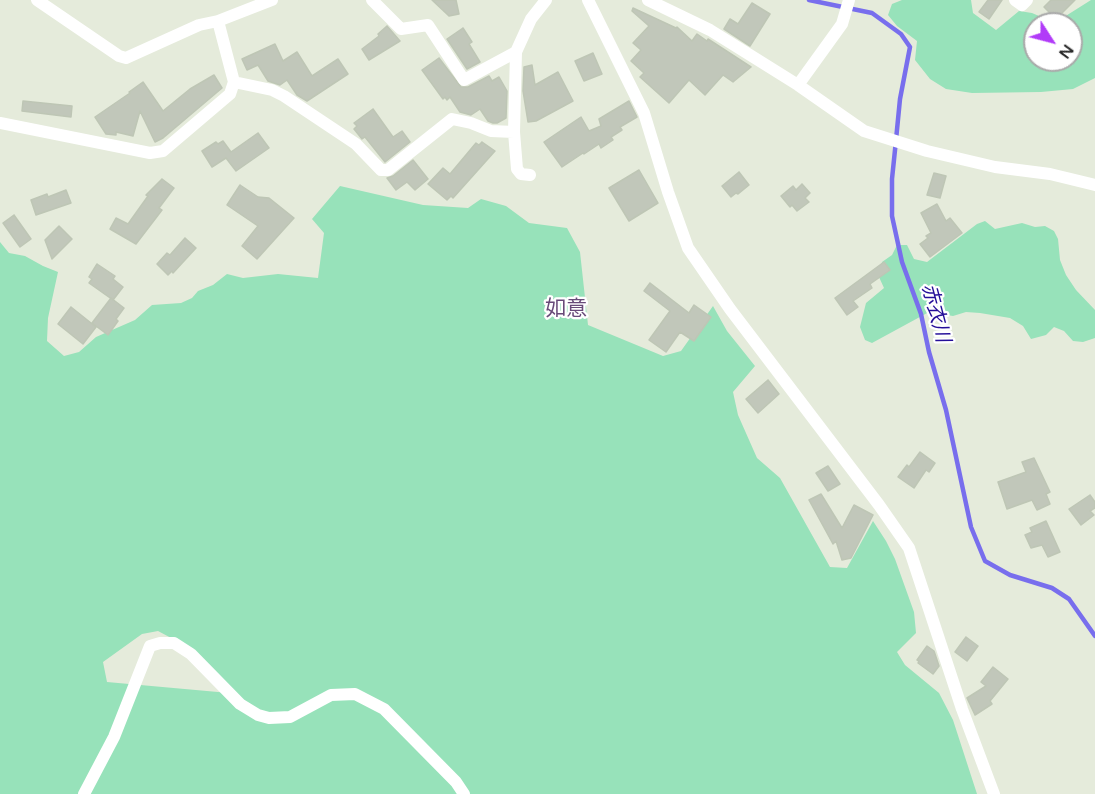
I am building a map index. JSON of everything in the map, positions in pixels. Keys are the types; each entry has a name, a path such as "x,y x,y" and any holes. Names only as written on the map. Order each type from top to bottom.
{"street":[{"path":"37,0 119,56 126,58 199,25 218,21 272,0"},
{"path":"372,0 401,29 428,26 464,80 516,52"},
{"path":"530,175 521,174 517,170 514,132 516,52 531,19 546,0"},
{"path":"588,0 644,113 688,248 730,309 909,548 962,709 994,794"},
{"path":"648,0 710,30 798,85 864,131 878,137 938,154 1050,174 1095,185"},
{"path":"798,85 842,24 849,0"},
{"path":"1016,0 1022,5 1027,0"},
{"path":"0,123 150,153 162,151 230,94 234,82 218,21"},
{"path":"234,82 272,90 284,96 356,144 381,170 388,170 452,119 491,131 514,132"},
{"path":"84,794 114,737 150,646 174,643 191,654 240,704 258,715 269,718 290,717 330,695 355,694 384,709 456,782 464,794"}],"green space":[{"path":"902,0 971,0 973,13 996,30 1019,11 1026,12 1023,12 1023,72 1083,72 1083,12 1072,12 1091,0 1095,0 1095,78 1073,89 1041,92 972,93 946,89 930,79 915,60 917,41 897,26 888,15 892,4"},
{"path":"340,186 423,205 468,208 481,199 506,206 529,223 567,228 580,252 588,325 663,356 681,351 713,306 727,331 755,366 733,392 738,415 757,458 780,478 830,567 847,568 873,521 886,541 914,612 916,633 897,652 905,665 939,693 953,720 977,794 0,794 0,242 9,253 25,256 58,272 48,318 47,341 64,356 79,352 96,337 135,320 152,305 181,303 192,298 198,291 213,285 227,274 243,278 278,274 318,278 324,233 312,219","holes":["158,631 190,648 229,693 107,682 103,662 142,634"]},
{"path":"985,221 995,229 1022,223 1035,227 1045,226 1054,231 1058,239 1060,260 1066,275 1076,290 1095,310 1095,338 1083,342 1073,341 1064,331 1054,327 1046,335 1031,339 1023,326 1010,318 980,313 966,312 953,316 929,312 872,343 865,340 860,327 866,303 884,288 879,277 882,262 892,255 897,245 907,245 914,259 927,262 977,224"}],"building":[{"path":"432,0 456,0 459,14 449,16"},
{"path":"988,0 1002,0 989,19 979,12"},
{"path":"1051,0 1075,0 1063,12 1049,12 1044,7"},
{"path":"752,3 770,14 750,46 724,29 730,19 738,24"},
{"path":"633,8 677,27 692,41 697,34 707,41 708,39 751,67 733,82 723,75 705,95 689,80 669,103 640,77 644,73 631,61 641,50 633,43 649,26 632,11"},
{"path":"387,26 400,41 369,60 362,49 379,36 378,34"},
{"path":"463,28 480,62 467,69 447,39"},
{"path":"275,44 283,61 297,52 312,76 338,59 348,74 307,101 297,95 287,80 280,85 268,81 258,65 247,70 242,59"},
{"path":"593,53 602,74 584,81 575,61"},
{"path":"439,58 461,87 468,87 489,76 492,81 499,77 507,91 506,118 493,123 488,121 480,109 471,115 460,112 450,97 447,100 445,97 443,99 422,70"},
{"path":"532,65 535,85 558,72 573,101 536,121 528,122 523,91 524,67"},
{"path":"214,75 222,88 163,138 155,142 140,111 133,136 116,132 116,135 106,134 95,117 143,82 163,111 190,89"},
{"path":"23,101 72,106 71,117 22,111"},
{"path":"629,101 637,117 620,127 622,130 611,137 613,140 601,148 599,144 562,167 544,142 581,117 589,131 601,126 599,119"},
{"path":"373,109 393,137 402,131 410,142 385,162 365,137 362,139 354,129 357,126 354,123"},
{"path":"258,133 269,148 236,171 226,158 212,167 202,151 216,142 218,144 223,141 231,152"},
{"path":"482,142 495,151 453,198 451,196 447,200 428,184 443,168 450,174 476,143 479,145"},
{"path":"413,160 428,179 415,190 407,182 396,190 387,178"},
{"path":"639,170 658,203 629,221 609,188"},
{"path":"739,172 749,185 731,197 722,186"},
{"path":"934,173 946,176 940,198 927,195"},
{"path":"162,179 174,188 159,208 162,210 136,244 110,229 116,218 128,224 148,196 146,195"},
{"path":"802,184 810,193 805,198 809,202 797,211 792,205 790,207 781,196 793,186 796,190"},
{"path":"240,185 258,197 269,198 294,218 257,259 242,246 258,226 227,205"},
{"path":"66,190 71,203 36,215 31,200"},
{"path":"937,204 946,221 950,218 962,233 930,257 920,244 931,233 921,213"},
{"path":"14,215 31,239 20,247 3,223"},
{"path":"59,226 72,239 52,259 45,240"},
{"path":"185,238 196,248 173,273 172,271 168,275 157,264 167,253 170,255"},
{"path":"884,262 890,270 870,284 872,288 853,301 858,307 847,315 835,298"},
{"path":"97,264 115,276 113,279 123,287 113,300 89,283 92,279 89,277"},
{"path":"650,283 689,313 694,305 711,317 694,341 680,332 666,352 649,340 670,311 644,291"},
{"path":"111,298 124,308 108,335 92,323"},
{"path":"71,307 96,327 83,344 58,324"},
{"path":"768,380 779,394 758,413 746,399"},
{"path":"920,452 935,463 929,472 926,470 914,488 898,477"},
{"path":"1034,458 1050,492 1046,494 1050,504 1037,510 1032,500 1007,509 998,482 1026,472 1022,462"},
{"path":"828,466 840,484 828,491 816,473"},
{"path":"821,494 842,528 854,505 873,515 851,558 842,560 836,541 833,544 809,500"},
{"path":"1090,495 1095,502 1095,508 1090,511 1094,515 1081,525 1069,509"},
{"path":"1046,521 1060,552 1048,557 1042,545 1031,548 1025,535 1032,532 1030,528"},
{"path":"966,637 978,646 967,661 955,652"},
{"path":"927,646 934,651 939,666 933,674 917,660"},
{"path":"993,667 1008,679 990,701 992,704 975,715 967,698 986,686 981,682"}],"waterway":[{"name":"赤衣川","path":"809,0 872,13 901,34 910,47 900,99 892,179 892,216 902,262 921,314 929,352 946,410 971,527 985,561 1010,575 1052,588 1069,599 1095,636"}],"district":[{"name":"如意","path":"566,309"}]}
